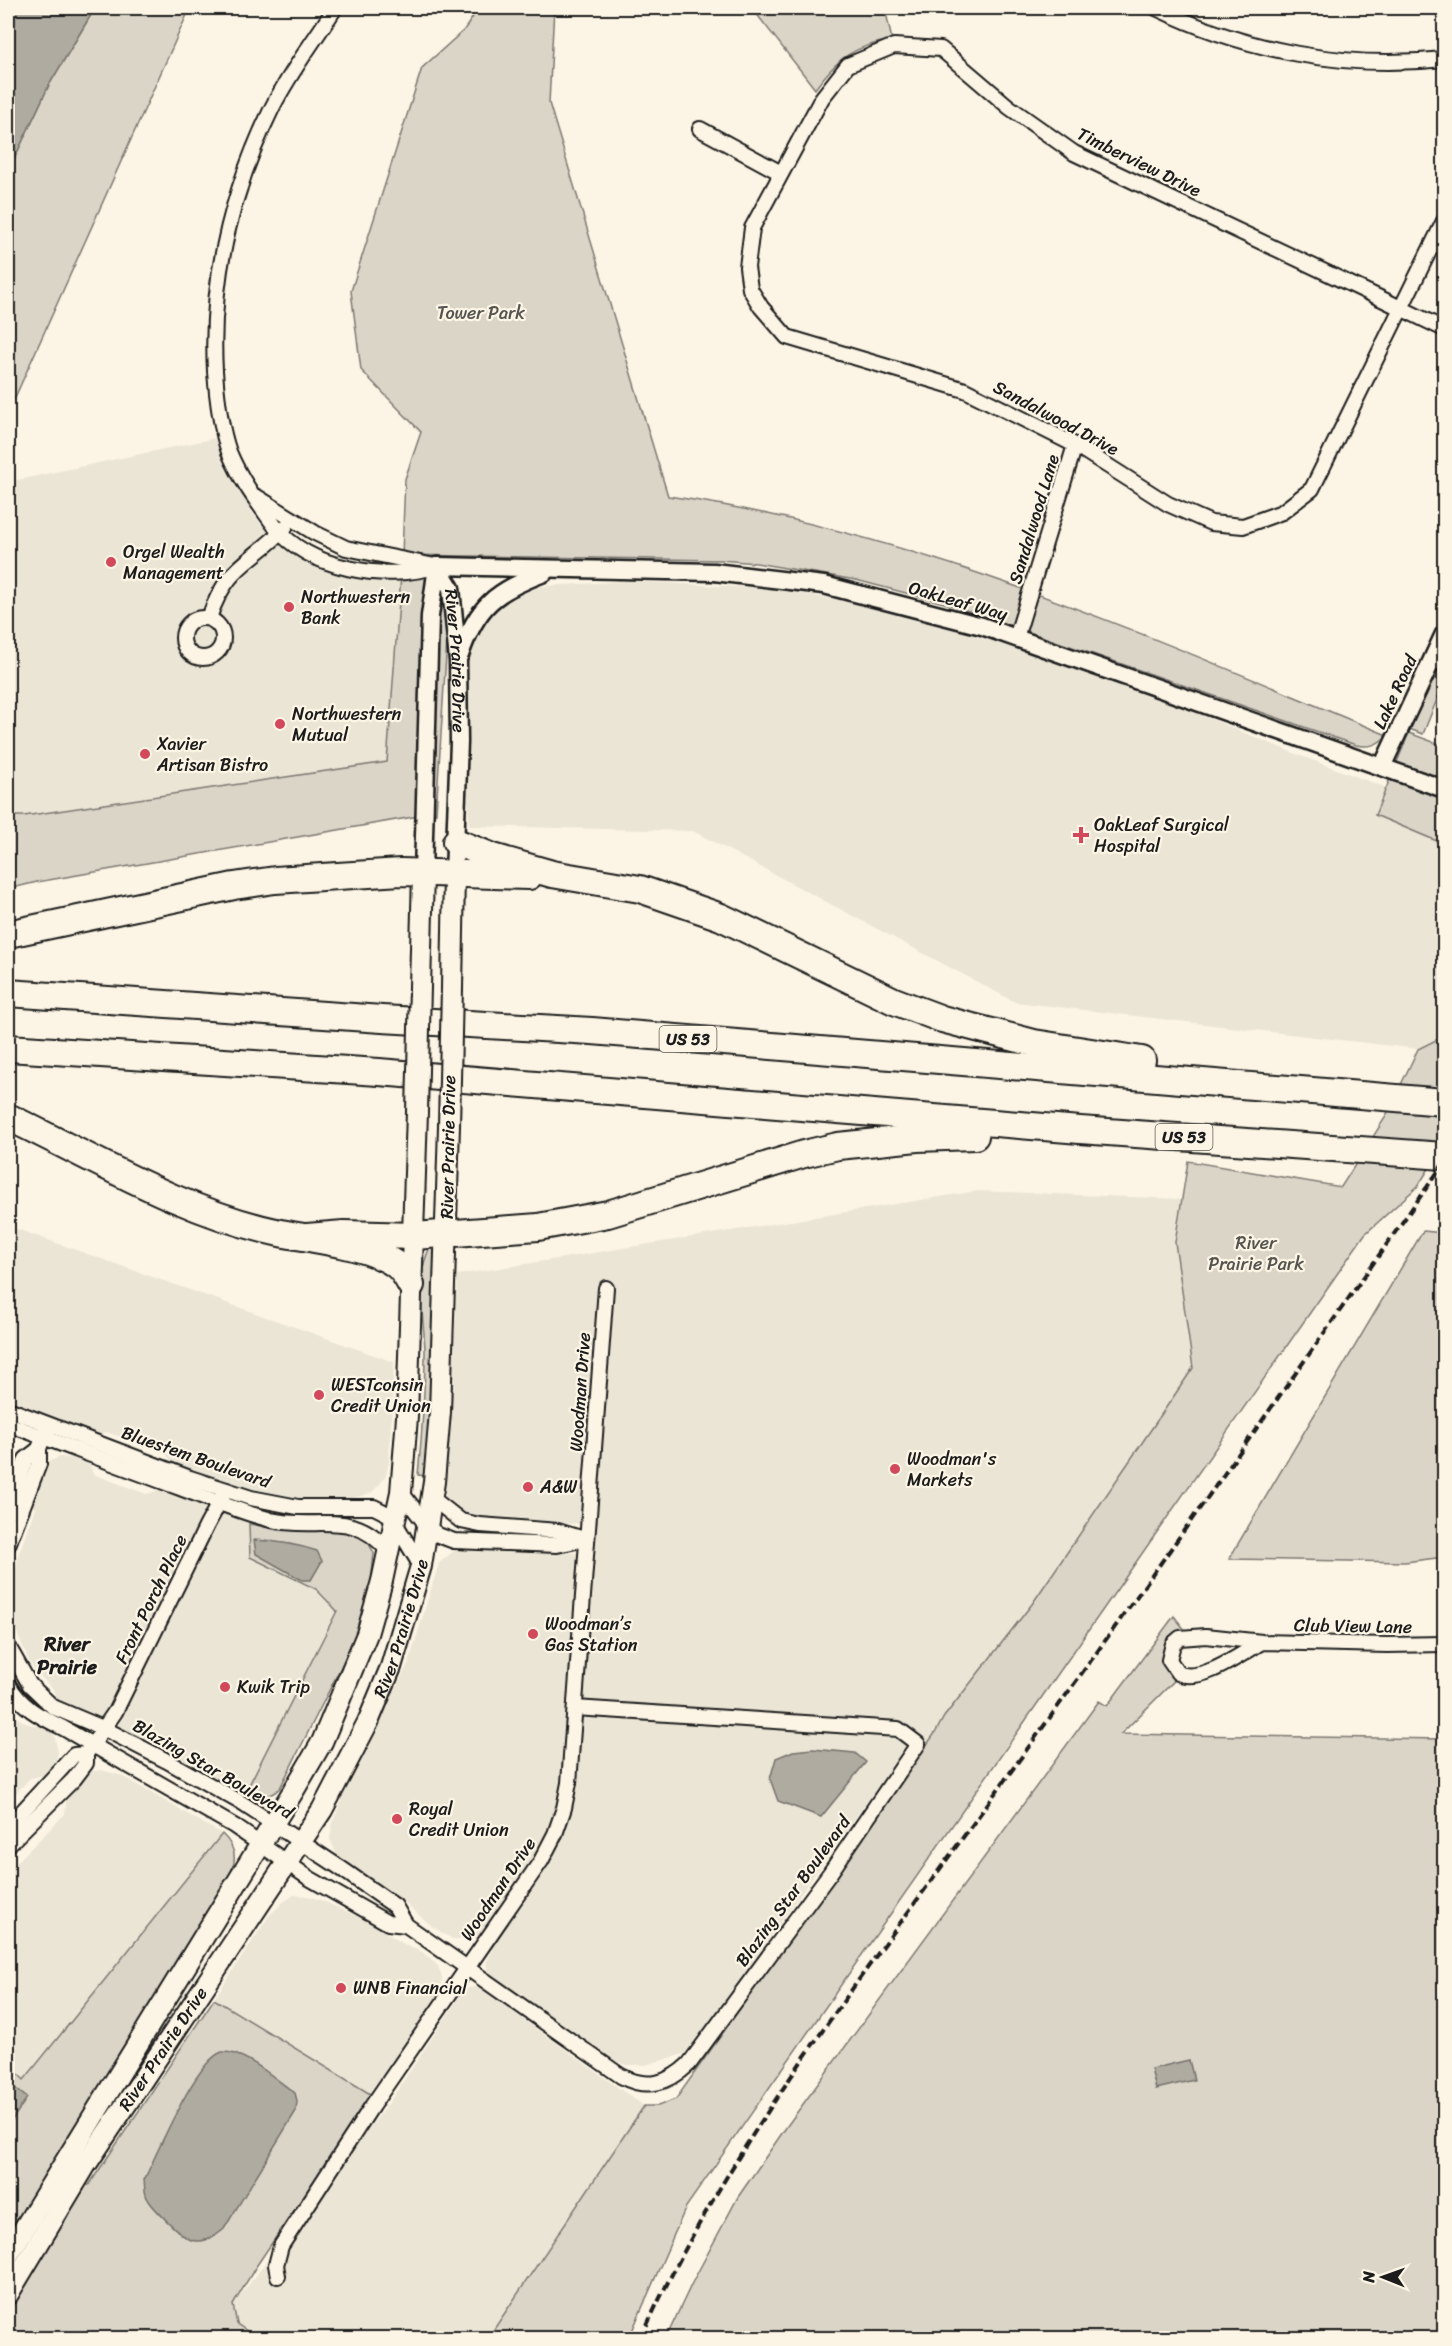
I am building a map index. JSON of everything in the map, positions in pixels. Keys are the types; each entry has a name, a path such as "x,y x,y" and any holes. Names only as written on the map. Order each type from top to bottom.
{"highway":[{"path":"456,842 552,874 625,885 721,917 894,1000 942,1019 1034,1043 1184,1067 1256,1085"},
{"path":"8,934 265,881 325,876 423,873 519,876 552,874"},
{"name":"US 53","path":"8,993 592,1031 1444,1102"},
{"name":"US 53","path":"8,1048 379,1072 1080,1130 1444,1156"},
{"path":"8,1117 147,1185 211,1213 258,1228 348,1246 388,1260 400,1269 411,1285"},
{"path":"307,1237 344,1234 446,1235 538,1227 589,1218 838,1146 917,1138 997,1136 1080,1130"}],"main road":[{"name":"River Prairie Drive","path":"8,2294 77,2161 322,1742 367,1634 389,1552 401,1492 407,1417 423,873"},
{"name":"River Prairie Drive","path":"8,2255 77,2161 322,1810 381,1693 402,1636 421,1566 428,1527 440,1412 454,874"}],"street":[{"path":"335,8 287,80 260,135 235,201 221,265 215,325 219,412 230,452 250,492 280,533 305,552 333,564 375,571 411,573 437,566"},
{"path":"1156,8 1220,34 1301,56 1391,63 1444,59"},
{"name":"Timberview Drive","path":"781,173 822,98 848,65 894,46 941,49 1009,107 1074,153 1444,329"},
{"path":"700,129 781,173"},
{"name":"Sandalwood Drive","path":"781,173 752,228 747,267 750,289 761,307 787,337 964,390 1075,445 1168,504 1211,524 1243,526 1282,512 1312,489 1444,220"},
{"name":"Sandalwood Lane","path":"1016,638 1075,445"},
{"path":"250,492 293,520 346,548 437,566"},
{"path":"209,618 216,599 234,570 293,520"},
{"name":"OakLeaf Way","path":"437,566 714,572 824,585 982,626 1444,789"},
{"name":"River Prairie Drive","path":"437,566 451,588 458,661 459,731 454,874"},
{"name":"River Prairie Drive","path":"423,873 430,616 437,566"},
{"path":"458,661 465,640 483,608 513,585 554,570"},
{"name":"Lake Road","path":"1382,767 1439,661 1444,634"},
{"name":"Woodman Drive","path":"278,2276 276,2265 281,2246 467,1967 541,1861 555,1834 564,1808 569,1783 606,1288"},
{"name":"Bluestem Boulevard","path":"8,1409 251,1498 297,1507 374,1507 388,1514 421,1566"},
{"name":"Bluestem Boulevard","path":"8,1424 41,1443 271,1520 290,1523 353,1525 370,1533 389,1552"},
{"path":"8,1545 39,1464 41,1443 48,1424"},
{"path":"8,1510 26,1459 41,1443"},
{"name":"Front Porch Place","path":"8,1845 74,1779 86,1763 89,1750 105,1729 133,1678 226,1490"},
{"path":"401,1492 428,1527 438,1535 454,1541 557,1545 586,1539"},
{"path":"432,1498 461,1521 480,1525 558,1531 586,1539"},
{"name":"Club View Lane","path":"1262,1642 1209,1671 1190,1677 1178,1673 1169,1660 1173,1644 1187,1637 1206,1636 1262,1642 1444,1644"},
{"name":"Blazing Star Boulevard","path":"8,1646 22,1673 40,1696 63,1713 105,1729 188,1772 274,1824 395,1906 406,1925 621,2076 644,2084 662,2083 689,2064 830,1873 918,1744 898,1729 575,1708"},
{"name":"Blazing Star Boulevard","path":"8,1684 24,1706 34,1714 63,1728 89,1750 234,1827 286,1863 388,1923 406,1925"},
{"name":"Front Porch Place","path":"8,1827 74,1755 89,1750"}],"shaded area":[{"path":"8,8 95,8 49,85 8,172"},
{"path":"216,438 251,511 261,524 284,544 401,579 387,762 24,816 8,816 8,482"},
{"path":"628,581 759,588 830,598 893,611 1008,646 1180,706 1296,754 1387,788 1375,815 1444,844 1444,1036 1418,1049 1015,1002 693,831 469,826 466,769 466,652 491,610 528,587"},
{"path":"977,1191 1182,1199 1175,1242 1193,1368 1032,1604 944,1717 910,1768 896,1761 694,2043 684,2054 645,2065 627,2065 612,2060 489,1973 486,1963 493,1949 475,1938 452,1939 433,1927 404,1902 337,1855 330,1839 333,1821 355,1770 409,1662 439,1563 458,1548 471,1547 592,1554 594,1523 555,1524 469,1519 448,1504 444,1489 457,1275"},
{"path":"8,1226 394,1362 389,1463 386,1475 380,1484 371,1493 345,1500 299,1501 267,1497 174,1466 165,1452 106,1432 96,1437 8,1404"},
{"path":"8,1431 14,1439 17,1450 8,1488"},
{"path":"60,1457 84,1459 91,1467 93,1474 146,1494 163,1489 245,1521 288,1530 250,1525 250,1557 316,1589 338,1611 244,1795 233,1792 136,1736 58,1703 53,1689 29,1661 15,1628 12,1613 12,1586 19,1553 36,1508 29,1500 43,1464"},
{"path":"254,1540 286,1543 317,1551 322,1561 311,1580 302,1580 256,1554"},
{"path":"16,1717 28,1724 47,1728 54,1734 58,1752 56,1761 45,1775 30,1778 8,1802 8,1724"},
{"path":"813,1749 855,1753 866,1762 821,1817 778,1801 770,1779 776,1758 793,1751"},
{"path":"101,1770 120,1775 222,1834 24,2081 14,2070 8,2076 8,1871 65,1814 67,1795 87,1772"},
{"path":"294,1895 308,1896 323,1901 381,1927 386,1933 411,1948 418,1949 438,1966 442,1977 441,1992 372,2095 214,1999 269,1916"},
{"path":"476,1987 644,2106 488,2338 257,2338 237,2324 233,2305 388,2104 462,1993 468,1988"},
{"path":"222,2052 231,2053 250,2061 295,2093 296,2111 224,2229 208,2239 194,2241 179,2232 152,2205 146,2195 144,2180 189,2089 211,2059"},
{"path":"1189,2060 1194,2080 1156,2089 1151,2069"},
{"path":"15,2088 27,2098 8,2126 8,2097"}],"green space":[{"path":"95,8 190,8 8,413 8,172 49,85"},
{"name":"Tower Park","path":"479,8 554,8 549,103 668,496 762,513 854,535 945,562 1123,627 1387,735 1373,745 1356,745 948,604 856,580 756,563 721,560 402,555 405,479 421,432 361,370 351,291 422,68 464,30"},
{"path":"752,8 885,8 892,40 867,46 848,55 831,69 815,89"},
{"path":"401,575 451,576 436,813 37,882 8,889 8,816 24,816 387,762"},
{"path":"1444,629 1444,682 1423,734 1401,726"},
{"path":"1409,733 1444,746 1444,844 1375,815"},
{"name":"River Prairie Park","path":"1444,1036 1444,1145 1418,1186 1365,1234 686,2207 629,2338 488,2338 644,2106 658,2106 676,2099 935,1733 944,1717 1032,1604 1193,1368 1175,1242 1188,1161 1341,1187 1385,1118 1418,1049"},
{"path":"1423,1231 1444,1233 1444,1557 1405,1562 1229,1559"},
{"path":"430,1247 437,1247 427,1476 418,1475 425,1366 421,1285 425,1259"},
{"path":"249,1524 288,1530 352,1531 366,1539 374,1553 370,1593 355,1639 280,1788 268,1796 258,1797 244,1795 337,1611 316,1589 250,1557"},
{"path":"1174,1616 1185,1630 1175,1634 1163,1659 1168,1673 1175,1680 1121,1734 1444,1739 1444,2338 666,2338 692,2283 738,2197 787,2126 1099,1701 1107,1706"},
{"path":"222,1834 234,1852 231,1872 38,2186 89,2185 214,1999 372,2095 255,2268 233,2305 237,2324 257,2338 9,2338 8,2076 14,2070 24,2080"}],"railway":[{"path":"641,2338 676,2266 716,2196 802,2060 1162,1561 1444,1163"}],"place":[{"name":"Orgel Wealth Management","path":"111,562"},
{"name":"Northwestern Bank","path":"289,607"},
{"name":"Northwestern Mutual","path":"280,724"},
{"name":"Xavier Artisan Bistro","path":"145,754"},
{"name":"OakLeaf Surgical Hospital","path":"1081,835"},
{"name":"WESTconsin Credit Union","path":"319,1395"},
{"name":"Woodman's Markets","path":"895,1469"},
{"name":"A&W","path":"528,1487"},
{"name":"Woodman’s Gas Station","path":"533,1634"},
{"name":"Kwik Trip","path":"225,1687"},
{"name":"Royal Credit Union","path":"397,1819"},
{"name":"WNB Financial","path":"341,1988"}],"district":[{"name":"River Prairie","path":"67,1656"}]}
